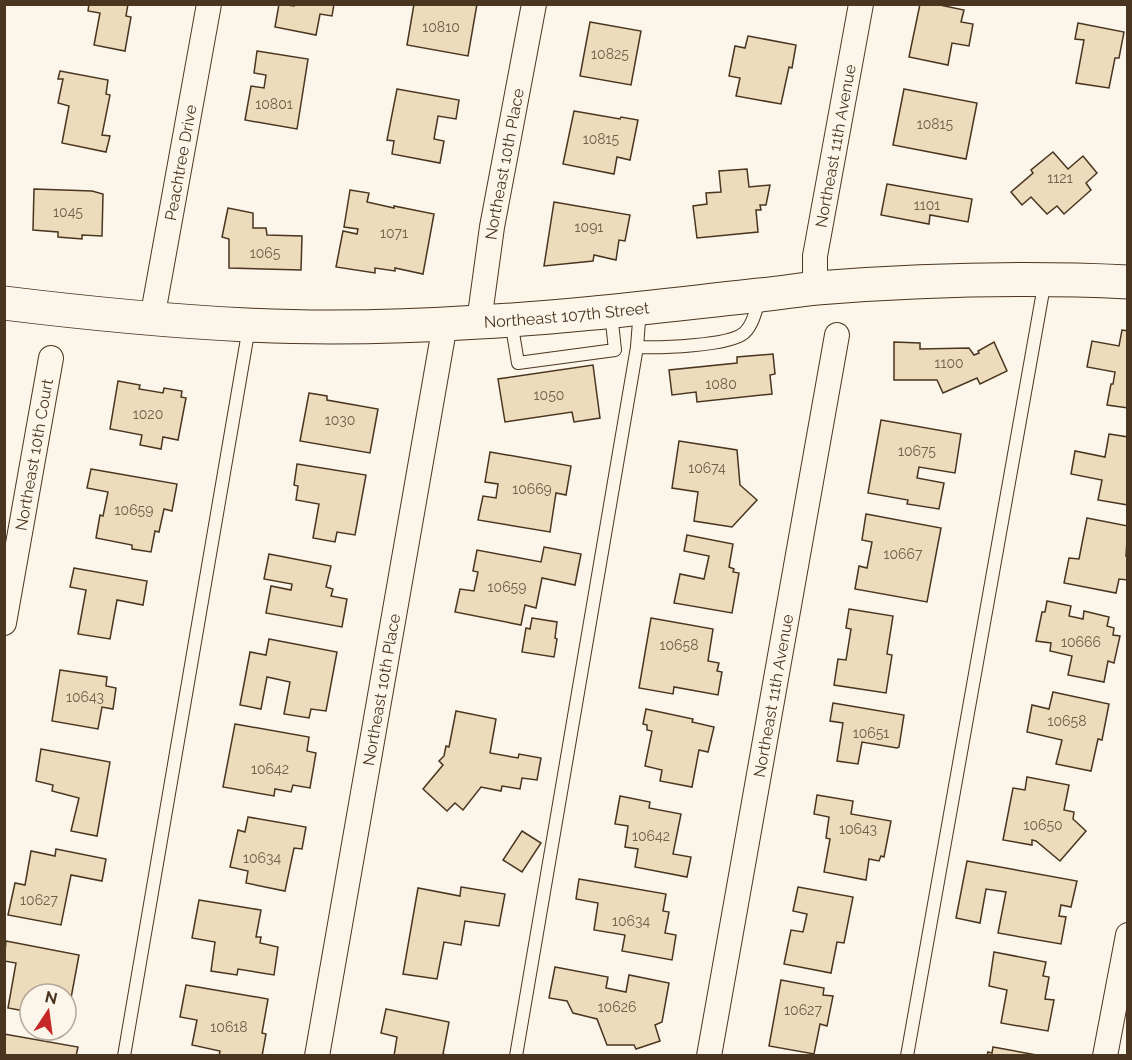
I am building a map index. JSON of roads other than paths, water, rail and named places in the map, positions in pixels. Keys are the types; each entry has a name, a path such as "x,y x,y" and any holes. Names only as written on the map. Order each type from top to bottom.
{"street":[{"name":"Peachtree Drive","path":"152,319 208,4"},
{"name":"Northeast 10th Place","path":"495,321 492,227 534,4"},
{"name":"Northeast 11th Avenue","path":"815,288 815,256 861,4"},
{"name":"Northeast 107th Street","path":"4,303 152,319 250,326 340,327 495,321 815,288 950,280 1045,279 1128,282"},
{"name":"Northeast 10th Place","path":"317,1056 445,324"},
{"name":"Northeast 11th Avenue","path":"709,1056 837,335"},
{"name":"Northeast 10th Court","path":"4,623 51,358"},
{"path":"1105,1056 1128,935"}],"lane":[{"path":"907,1056 1045,279"},
{"path":"638,347 662,348 725,341 744,333 754,318 760,295"},
{"path":"495,321 518,363 615,350 626,309"},
{"path":"516,1056 638,347 626,309"},
{"path":"124,1056 250,326"}]}
